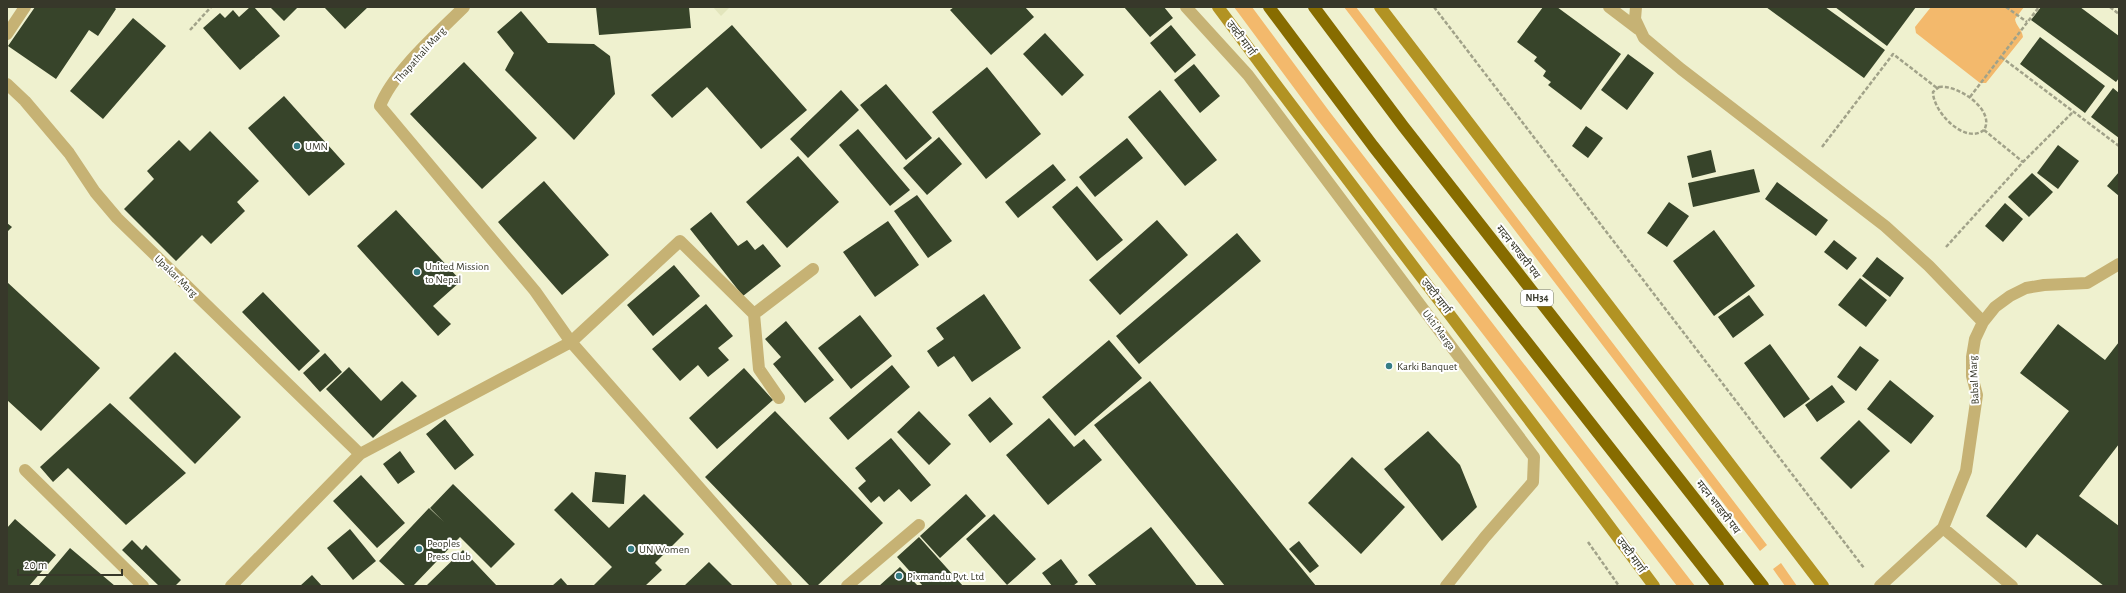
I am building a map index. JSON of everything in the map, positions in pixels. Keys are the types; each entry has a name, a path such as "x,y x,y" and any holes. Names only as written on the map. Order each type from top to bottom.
{"highway":[{"path":"1269,7 1373,146 1718,586"},
{"name":"मदन भण्डारी पथ","path":"1314,7 1402,126 1763,586"}],"street":[{"path":"7,34 25,7"},
{"name":"Thapathali Marg","path":"464,7 408,66 385,93 380,106 534,291 571,342"},
{"name":"Ukti Marga","path":"1186,7 1248,75 1534,457 1533,482 1446,586"},
{"name":"उक्टी मार्गा","path":"1218,7 1339,170 1525,412 1654,586"},
{"path":"1380,7 1441,90 1823,586"},
{"path":"1609,7 1638,29"},
{"path":"1636,7 1635,19 1638,29 1644,38 1681,69 1885,226 1929,266 1983,322"},
{"name":"Upakar Marg","path":"7,84 25,101 69,153 95,192 117,218 360,454"},
{"path":"231,586 360,454 571,342 680,241 754,314 758,369 780,398"},
{"name":"Babal Marg","path":"1880,586 1943,528 1966,471 1977,395 1972,376 1972,358 1975,339 1983,322 1996,307 2010,296 2026,288 2044,285 2087,283 2119,264"},
{"path":"754,314 813,269"},
{"path":"571,342 786,586"},
{"path":"25,470 143,586"},
{"path":"847,586 919,525"},
{"path":"1943,528 2012,586"}],"path":[{"path":"190,30 210,7"},
{"path":"1434,7 1868,573"},
{"path":"2006,7 2027,22"},
{"path":"1970,97 2039,7"},
{"path":"2110,7 2119,14"},
{"path":"1807,166 1893,54 1937,88 1949,87 1970,97 1983,111 1986,122 1984,130"},
{"path":"2001,56 2119,146"},
{"path":"1937,88 1934,92 1934,101 1939,112 1949,122 1966,132 1977,133 1984,130"},
{"path":"1929,266 2023,162 2073,112"},
{"path":"1984,130 2023,162"}],"shaded area":[{"path":"713,7 730,7 721,16"},
{"path":"1234,7 1252,7 1329,111 1695,586 1677,586 1317,119"},
{"path":"1344,7 1356,7 1767,545 1760,551"},
{"path":"1931,7 2024,7 2015,19 2023,37 1986,83 1980,83 1916,33 1915,27"},
{"path":"1781,563 1797,586 1785,586 1773,569"}],"building":[{"path":"35,7 114,7 116,9 98,36 89,30 56,79 8,46"},
{"path":"250,7 254,7 280,36 240,70 203,28 220,13 225,18 233,10 239,17"},
{"path":"270,7 298,7 284,21"},
{"path":"324,7 368,7 345,29"},
{"path":"596,7 689,7 691,28 599,35"},
{"path":"954,7 1025,7 1034,17 991,55 950,10"},
{"path":"1124,7 1164,7 1173,18 1150,37"},
{"path":"1543,7 1557,7 1621,54 1581,110 1548,85 1551,82 1543,76 1546,71 1534,61 1537,57 1517,42"},
{"path":"1766,7 1825,7 1885,50 1864,78"},
{"path":"1835,7 1916,7 1887,46"},
{"path":"2041,7 2080,7 2119,36 2119,78 2116,82 2031,20"},
{"path":"521,11 548,43 594,44 610,56 615,94 574,140 505,70 514,53 497,32"},
{"path":"133,18 166,46 103,119 70,91"},
{"path":"732,25 807,110 761,149 707,87 672,118 651,95"},
{"path":"1171,25 1196,55 1175,73 1150,43"},
{"path":"1045,33 1084,75 1062,96 1023,54"},
{"path":"2040,37 2105,86 2085,113 2020,64"},
{"path":"1628,54 1654,73 1627,110 1601,90"},
{"path":"464,62 537,138 482,189 410,114"},
{"path":"1194,64 1220,96 1200,113 1174,80"},
{"path":"987,67 1041,134 986,179 932,112"},
{"path":"886,84 932,138 906,160 860,105"},
{"path":"2113,88 2119,93 2119,138 2091,117"},
{"path":"841,90 859,110 808,158 790,139"},
{"path":"1160,90 1217,160 1185,186 1128,117"},
{"name":"UMN","path":"284,96 345,164 309,196 248,128"},
{"path":"1586,126 1603,138 1588,158 1572,146"},
{"path":"858,129 910,190 890,206 839,145"},
{"path":"210,131 259,181 237,202 245,211 211,244 202,235 176,261 124,209 154,179 147,171 179,140 190,151"},
{"path":"939,137 962,164 927,195 903,168"},
{"path":"1127,138 1143,158 1095,197 1079,177"},
{"path":"2058,145 2079,161 2058,189 2037,173"},
{"path":"1711,150 1716,172 1692,178 1687,156"},
{"path":"798,156 839,202 787,248 746,202"},
{"path":"1053,164 1066,180 1018,218 1005,202"},
{"path":"1754,169 1760,192 1693,207 1688,183"},
{"path":"2119,172 2119,196 2107,186"},
{"path":"2032,173 2053,192 2029,217 2008,197"},
{"path":"544,181 609,255 562,295 498,222"},
{"path":"1777,182 1828,220 1816,236 1765,199"},
{"path":"1077,186 1123,240 1097,261 1052,207"},
{"path":"917,195 952,241 928,258 894,211"},
{"path":"1669,202 1689,216 1667,247 1647,233"},
{"path":"2005,203 2023,219 2003,242 1985,226"},
{"name":"United Mission to Nepal","path":"396,210 461,281 433,306 451,324 438,336 357,246"},
{"path":"711,212 738,246 747,240 755,250 763,244 781,266 743,296 690,229"},
{"path":"1157,220 1188,255 1120,315 1089,280"},
{"path":"888,221 919,265 875,297 843,252"},
{"path":"7,223 12,227 7,232"},
{"path":"1714,230 1755,286 1714,316 1673,261"},
{"path":"1237,233 1261,261 1139,364 1116,336"},
{"path":"1834,240 1857,258 1847,270 1824,252"},
{"path":"1877,257 1904,278 1890,297 1862,276"},
{"path":"674,265 700,296 653,336 627,305"},
{"path":"1860,278 1887,300 1866,327 1838,305"},
{"path":"7,282 100,368 41,431 7,400"},
{"path":"263,292 320,351 299,371 242,312"},
{"path":"984,294 1021,348 972,382 954,356 938,367 927,351 944,339 936,328"},
{"path":"1749,295 1764,315 1733,338 1718,317"},
{"path":"706,304 733,336 718,348 729,360 708,377 698,365 680,381 652,349"},
{"path":"860,315 892,356 851,389 818,348"},
{"path":"786,321 834,380 805,403 773,364 781,357 765,339"},
{"path":"2058,324 2105,360 2119,342 2119,444 2079,496 2119,526 2119,586 2104,586 2037,534 2026,548 1986,516 2069,411 2020,373"},
{"path":"1109,340 1142,378 1075,436 1042,397"},
{"path":"1770,344 1810,399 1784,418 1744,363"},
{"path":"1860,346 1879,360 1856,391 1837,377"},
{"path":"175,352 241,417 195,464 129,398"},
{"path":"325,353 342,372 320,392 303,373"},
{"path":"892,365 910,387 848,440 829,418"},
{"path":"349,367 381,401 402,381 417,396 373,438 326,389"},
{"path":"744,368 773,400 717,449 689,418"},
{"path":"1890,380 1934,416 1911,444 1867,409"},
{"path":"1150,381 1316,586 1225,586 1094,425"},
{"path":"1832,385 1845,402 1817,422 1805,405"},
{"path":"990,397 1013,424 990,443 968,415"},
{"path":"110,403 186,473 126,525 68,468 53,482 40,467"},
{"path":"775,411 883,523 817,586 810,586 705,477"},
{"path":"919,411 951,444 929,465 897,432"},
{"path":"1049,418 1074,447 1084,439 1102,460 1048,505 1006,455"},
{"path":"445,419 474,455 455,470 426,434"},
{"path":"1859,420 1890,451 1851,489 1820,458"},
{"path":"1428,431 1460,465 1477,507 1442,541 1384,469"},
{"path":"891,438 931,485 911,502 899,489 884,502 879,496 871,503 858,488 866,481 855,468"},
{"path":"400,451 415,472 398,484 383,464"},
{"path":"1352,457 1405,507 1361,554 1308,503"},
{"path":"595,472 626,475 624,504 592,502"},
{"path":"361,475 405,523 377,548 333,501"},
{"path":"453,484 515,544 491,568 460,537 413,586 406,586 379,561 429,508 444,522 430,508"},
{"name":"UN Women","path":"572,492 609,528 644,494 684,534 655,563 662,570 645,586 595,586 594,585 612,567 554,510"},
{"path":"966,494 986,516 940,558 920,536"},
{"path":"994,514 1036,559 1007,585 966,539"},
{"path":"15,519 56,555 29,586 7,586 7,528"},
{"path":"1151,527 1197,586 1097,586 1088,575"},
{"path":"350,529 376,561 353,580 327,548"},
{"path":"919,537 963,586 923,586 897,557"},
{"path":"132,540 142,550 146,545 181,580 175,586 159,586 122,550"},
{"path":"1299,541 1319,566 1310,573 1289,549"},
{"path":"70,548 115,586 38,586"},
{"path":"463,550 497,586 426,586"},
{"path":"1061,559 1078,582 1073,586 1052,586 1042,573"},
{"path":"709,562 733,586 684,586"},
{"name":"Pixmandu Pvt. Ltd","path":"900,567 918,586 879,586"},
{"path":"312,575 322,586 300,586"},
{"path":"561,578 568,586 552,586"}],"place":[{"name":"UMN","path":"297,146"},
{"name":"United Mission to Nepal","path":"417,272"},
{"name":"Karki Banquet","path":"1389,366"},
{"name":"Peoples Press Club","path":"419,549"},
{"name":"UN Women","path":"631,549"},
{"name":"Pixmandu Pvt. Ltd","path":"899,576"}]}
